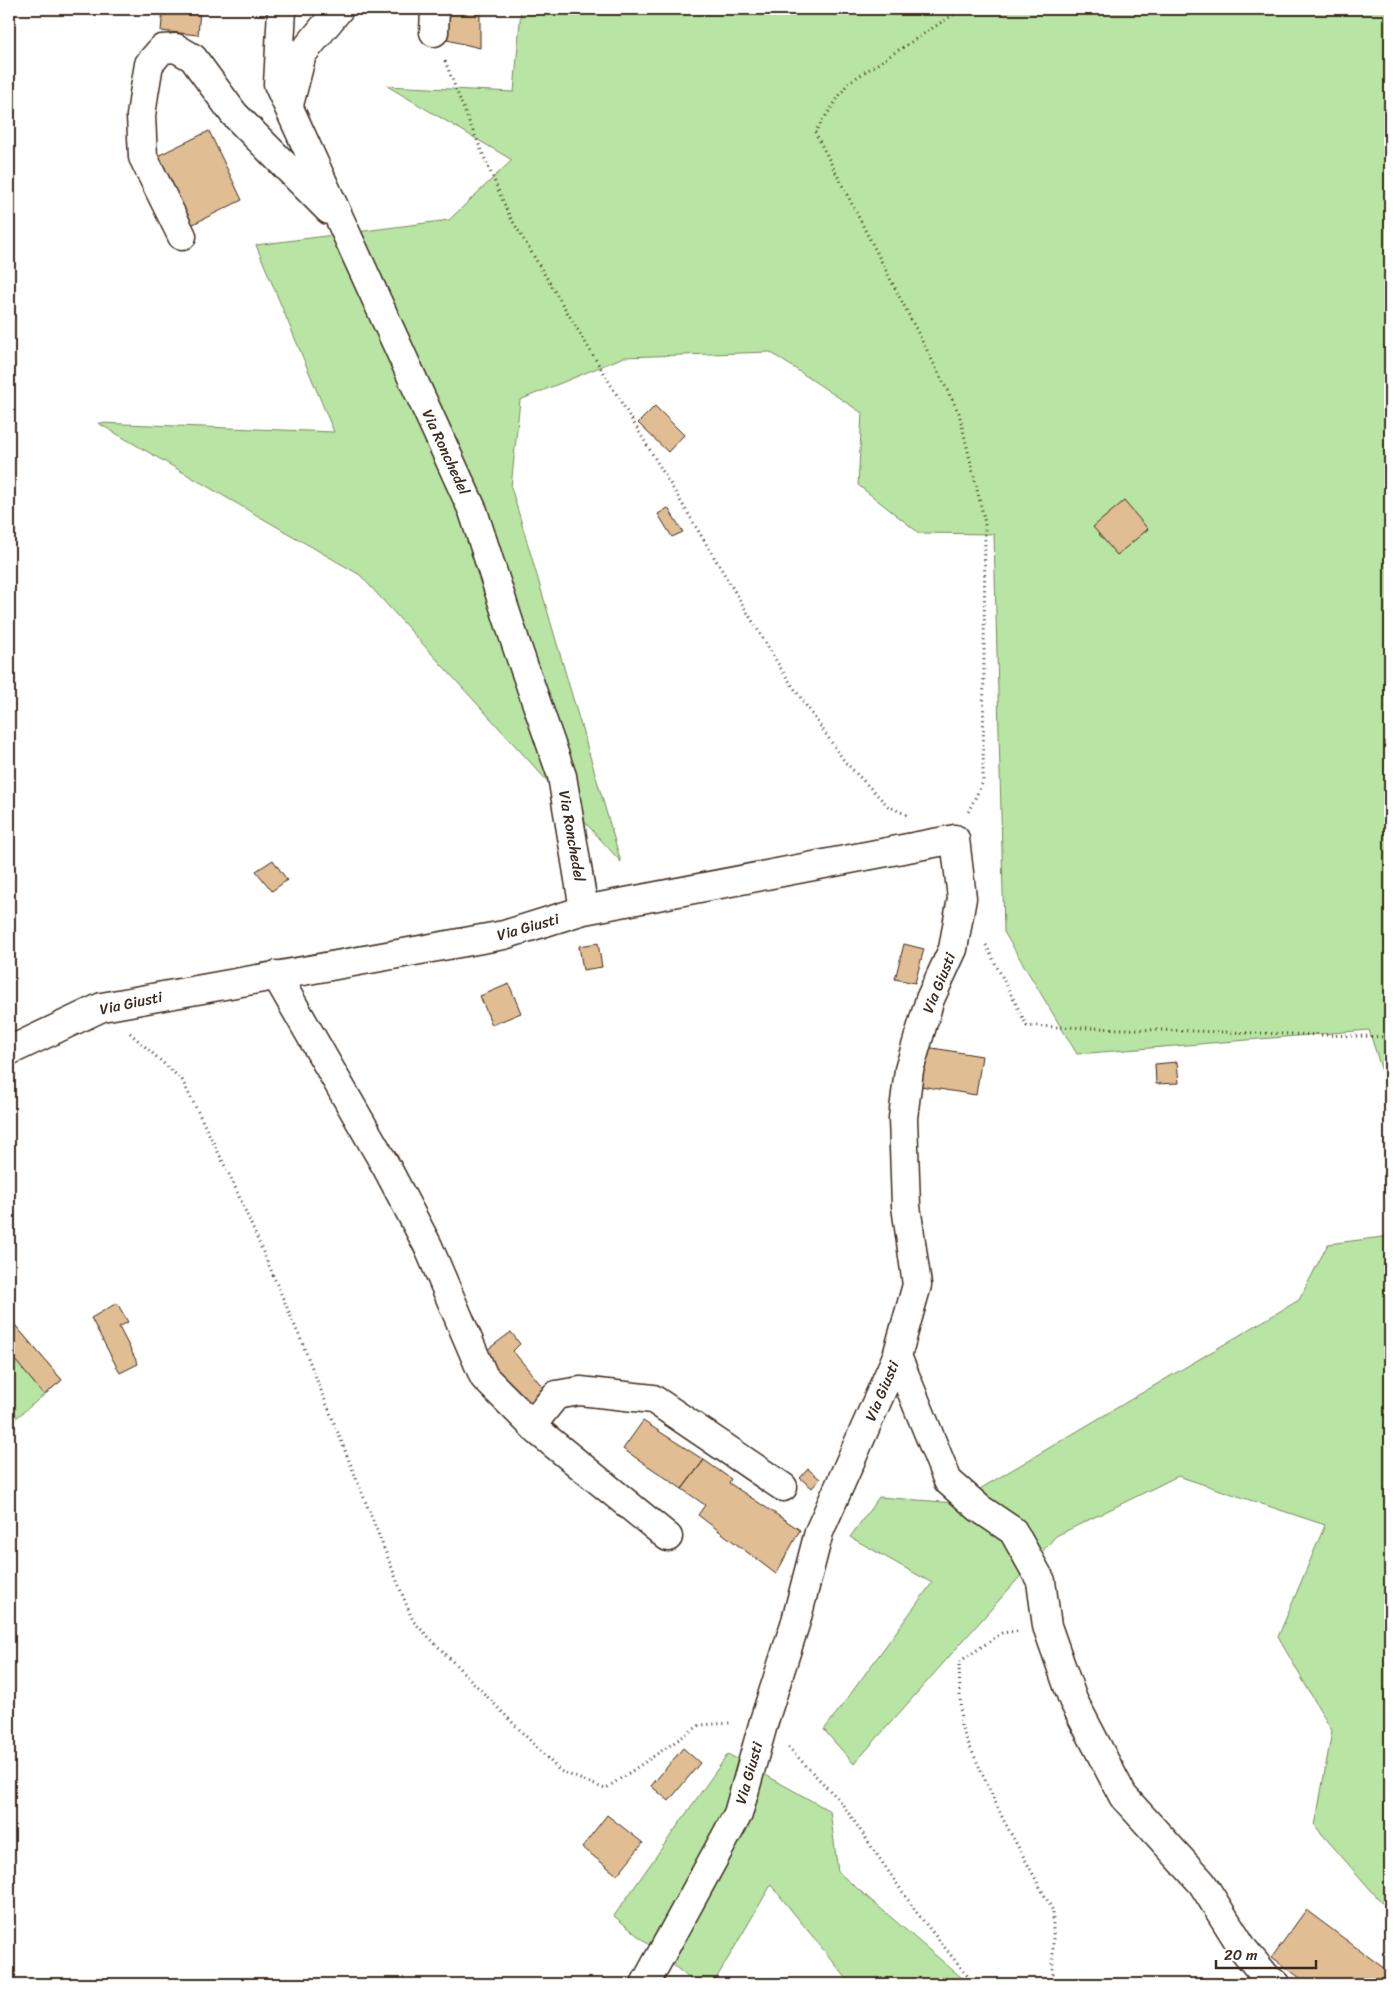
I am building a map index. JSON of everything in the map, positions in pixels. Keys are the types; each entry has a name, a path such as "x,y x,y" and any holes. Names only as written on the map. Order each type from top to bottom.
{"street":[{"name":"Via Ronchedel","path":"282,9 278,84 473,511 517,647 562,776 584,910"},
{"path":"288,107 302,54 339,9"},
{"path":"182,236 143,157 141,116 144,94 150,64 162,49 176,48 193,58 234,114 341,222"},
{"name":"Via Giusti","path":"9,1051 102,1007 504,935 584,910 955,839 962,898 953,949 930,999 909,1070 903,1118 906,1206 917,1285 897,1356 819,1532 796,1621 764,1721 738,1814 645,1984"},
{"path":"276,975 387,1168 428,1246 484,1377 532,1425 668,1537"},
{"path":"897,1356 948,1481 979,1508 1013,1531 1041,1581 1047,1626 1073,1700 1123,1796 1202,1882 1244,1950 1268,1979 1276,1984"},
{"path":"532,1425 556,1395 580,1391 653,1399 783,1487"}],"path":[{"path":"955,839 983,782 985,523 959,413 814,132 848,83 962,9"},
{"path":"435,20 464,110 509,215 620,396 783,672 845,762 888,806 914,819"},
{"path":"984,941 1026,1026 1390,1037"},
{"path":"102,1007 182,1080 232,1180 301,1340 414,1621 560,1771 605,1789 700,1725 764,1721 841,1802 917,1913 974,1984"},
{"path":"1047,1626 1002,1633 958,1662 961,1727 1003,1819 1053,1911 1053,1984"}],"green space":[{"path":"521,9 1390,9 1390,1097 1369,1030 1077,1054 1004,932 994,534 919,533 858,485 862,413 770,352 624,357 520,400 511,487 621,862 360,575 98,423 334,432 256,245 449,220 512,160 387,86 514,92"},
{"path":"1390,1236 1390,1912 1315,1826 1332,1731 1278,1637 1325,1525 1178,1476 1056,1536 854,1764 824,1730 932,1583 850,1537 879,1497 956,1503 1299,1300 1328,1244"},
{"path":"9,1318 62,1380 9,1424"},
{"path":"728,1754 830,1811 838,1872 969,1984 851,1984 771,1885 713,1984 696,1984 614,1916"}],"building":[{"path":"163,9 200,9 198,35 161,31"},
{"path":"442,9 480,9 480,48 443,39"},
{"path":"209,131 242,200 183,229 149,160"},
{"path":"655,406 684,435 668,452 638,423"},
{"path":"1124,501 1148,529 1117,555 1093,527"},
{"path":"668,508 683,532 672,537 658,514"},
{"path":"273,860 287,880 272,891 256,871"},
{"path":"598,943 602,967 583,970 579,946"},
{"path":"904,944 924,949 915,983 895,979"},
{"path":"509,984 521,1013 492,1025 480,996"},
{"path":"920,1046 982,1056 976,1095 914,1085"},
{"path":"1177,1062 1179,1083 1156,1084 1155,1064"},
{"path":"117,1303 128,1322 119,1327 138,1364 120,1373 91,1318"},
{"path":"9,1318 62,1380 44,1395 9,1353"},
{"path":"511,1332 520,1344 513,1351 546,1391 524,1410 483,1353"},
{"path":"643,1421 704,1460 682,1489 623,1449"},
{"path":"704,1460 731,1479 729,1483 800,1530 776,1574 698,1515 705,1505 682,1489"},
{"path":"808,1469 820,1479 812,1488 800,1478"},
{"path":"683,1748 700,1763 669,1801 651,1786"},
{"path":"607,1815 643,1843 617,1875 582,1847"},
{"path":"1306,1910 1389,1972 1380,1984 1308,1984 1272,1957"}]}
